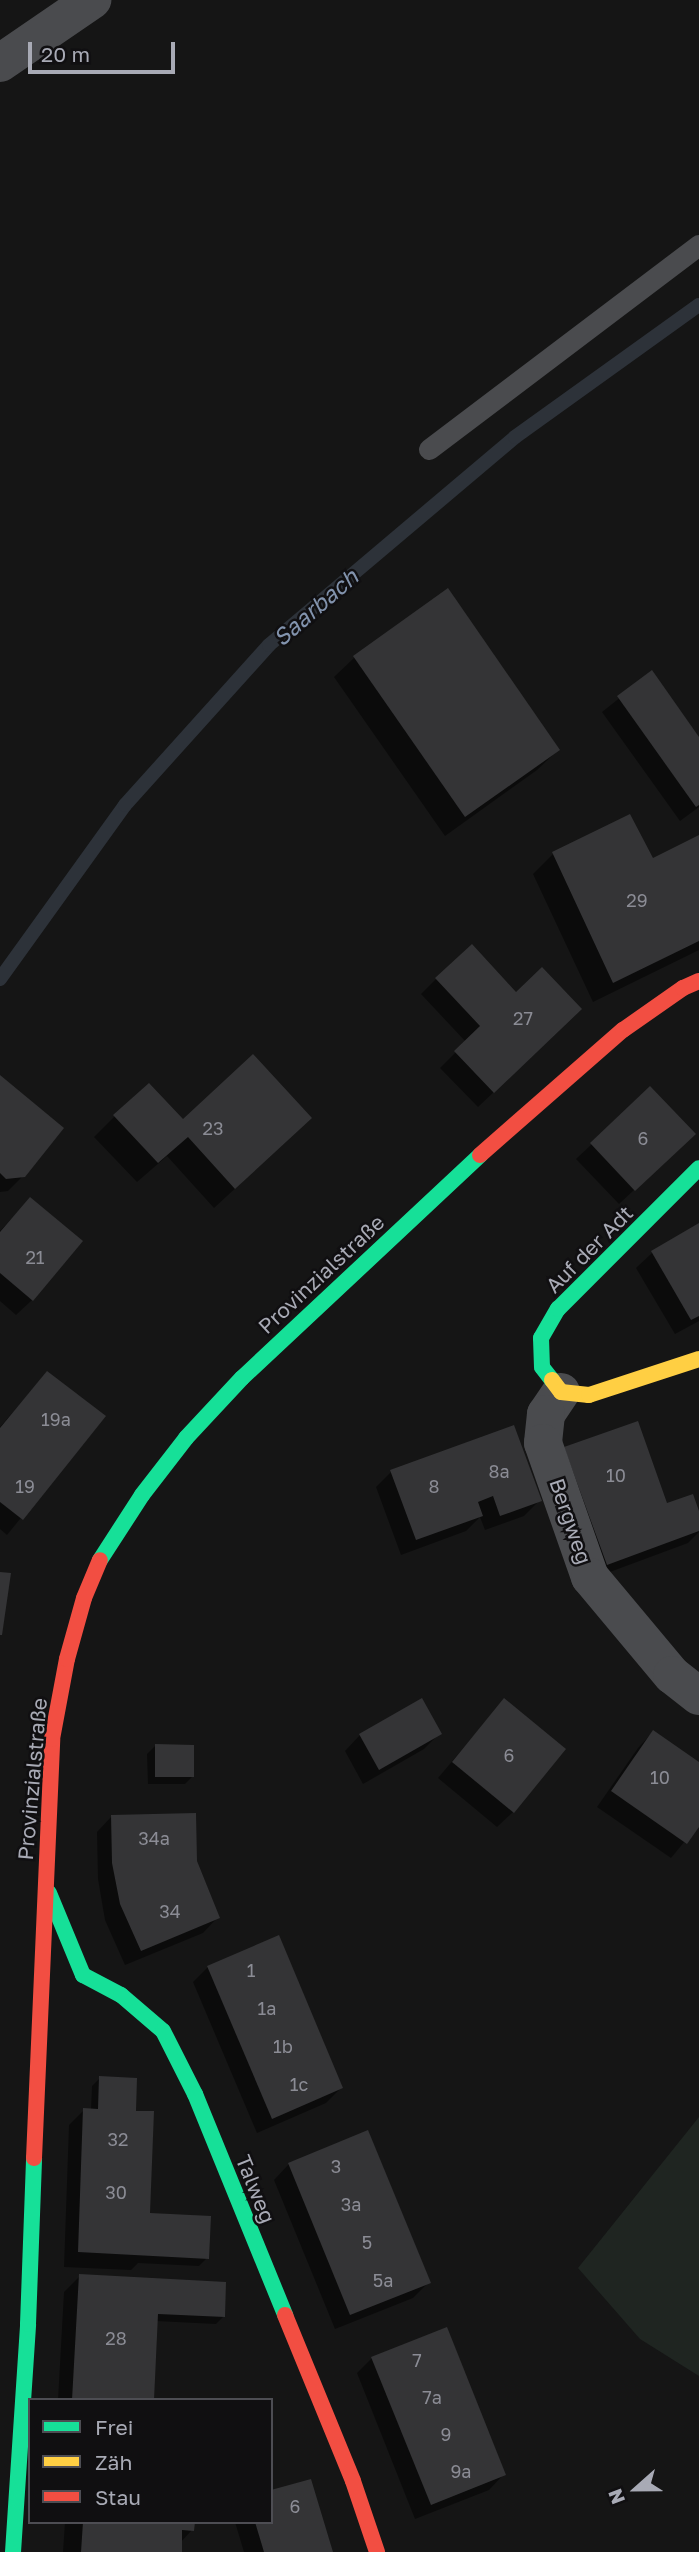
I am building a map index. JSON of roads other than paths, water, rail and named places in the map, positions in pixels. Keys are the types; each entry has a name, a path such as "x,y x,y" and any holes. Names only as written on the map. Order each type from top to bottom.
{"main road":[{"name":"Provinzialstraße","path":"13,2552 28,2324 44,1881 52,1739 67,1659 84,1598 104,1551 142,1495 186,1438 242,1378 513,1123 623,1030 683,988 699,981"},
{"name":"Auf der Adt","path":"561,1392 542,1367 541,1338 558,1309 699,1168"},
{"path":"561,1392 589,1395 633,1383 699,1359"},
{"name":"Talweg","path":"44,1881 83,1975 121,1995 163,2031 195,2094 353,2481 377,2552"}],"street":[{"path":"0,63 92,0"},
{"name":"Bergweg","path":"561,1392 546,1414 543,1443 590,1577 672,1675 699,1696"}],"lane":[{"path":"429,449 699,245"}],"waterway":[{"name":"Saarbach","path":"0,979 125,805 269,645 515,437 699,305"}]}
